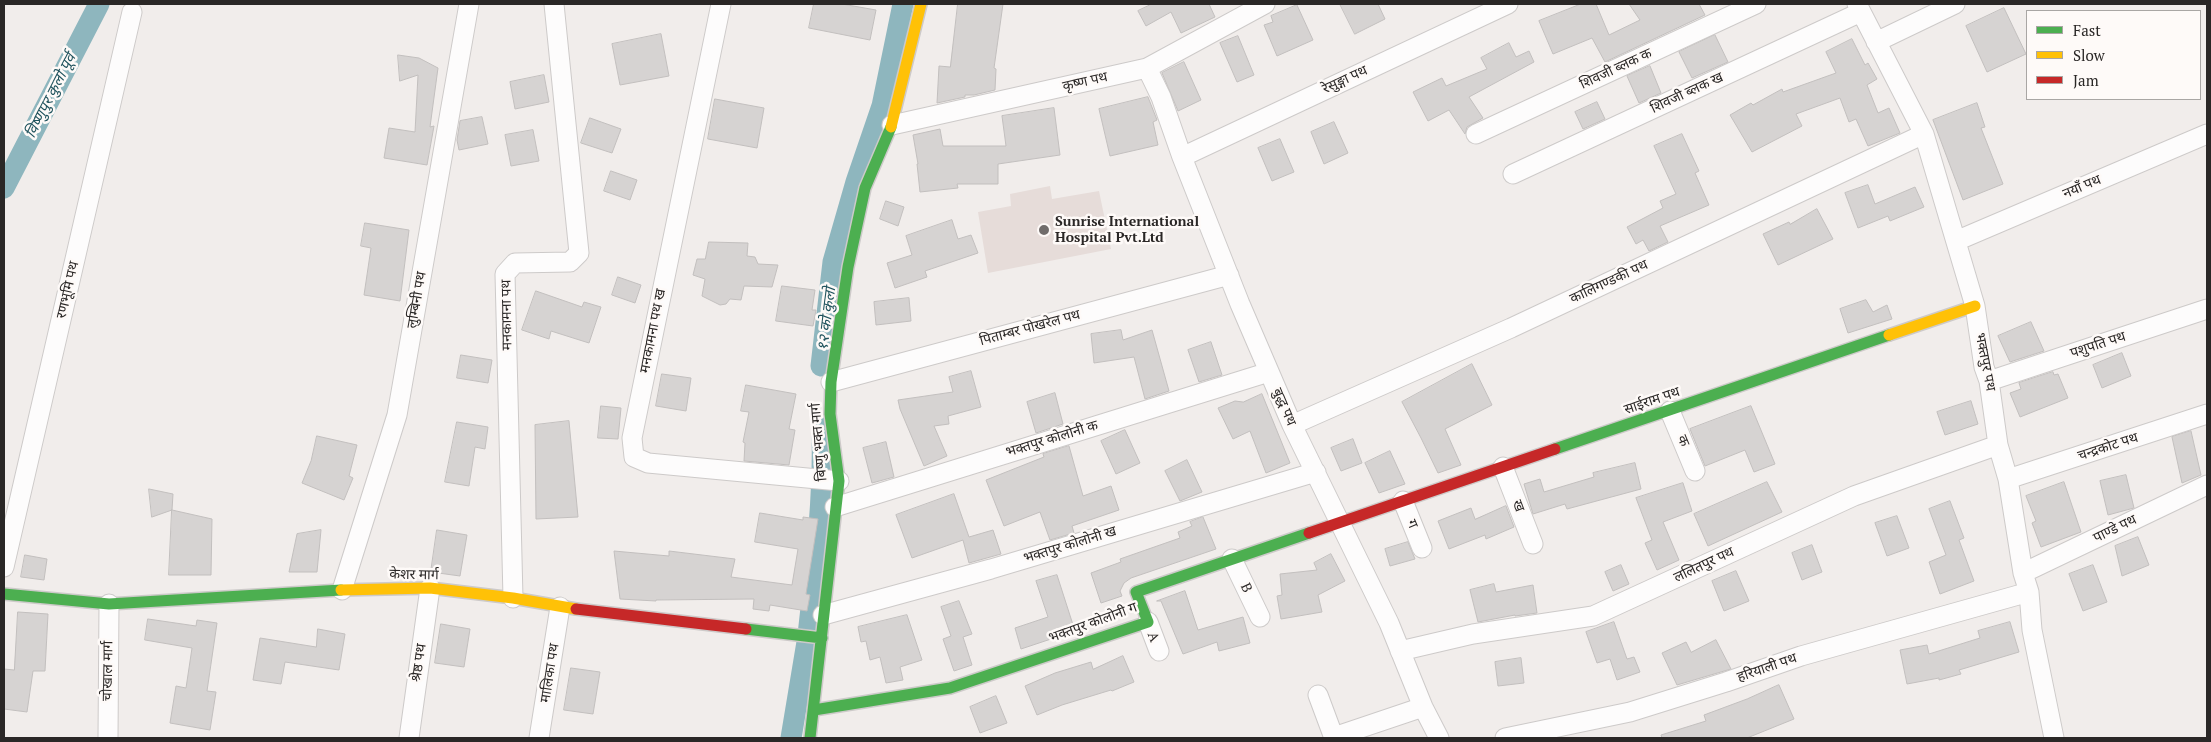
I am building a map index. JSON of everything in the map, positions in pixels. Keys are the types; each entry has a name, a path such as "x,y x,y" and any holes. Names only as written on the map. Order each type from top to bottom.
{"street":[{"name":"लुम्बिनी पथ","path":"342,590 397,415 469,4"},
{"name":"मनकामना पथ","path":"513,598 505,274 515,263 570,262 578,253 554,4"},
{"name":"मनकामना पथ ख","path":"721,4 632,438 634,457 648,463 838,481"},
{"name":"बिष्णु भक्त मार्ग","path":"810,738 819,638 838,481 830,414 831,382 848,267 865,188 892,125 922,4"},
{"name":"कृष्ण पथ","path":"892,125 1147,68 1241,9 1265,4"},
{"name":"रेसुङ्गा पथ","path":"1182,157 1508,4"},
{"name":"शिवजी ब्लक क","path":"1476,134 1756,4"},
{"path":"1876,42 1954,4"},
{"name":"भक्तपुर पथ","path":"1859,8 1924,134 1975,306 1984,367 1989,381 1998,445 2008,479 2023,573 2029,592 2032,630 2054,738"},
{"name":"शिवजी ब्लक ख","path":"1513,174 1859,8"},
{"name":"रणभूमि पथ","path":"4,568 132,12"},
{"name":"बुद्ध पथ","path":"1147,68 1161,97 1228,275 1292,425 1316,472 1338,523 1389,623 1423,707 1439,738"},
{"name":"कालिगण्डकी पथ","path":"1292,425 1520,324 1924,134"},
{"name":"नयाँ पथ","path":"1956,241 2207,134"},
{"name":"पिताम्बर पोखरेल पथ","path":"831,382 1228,275"},
{"name":"साईराम पथ","path":"1338,523 1975,306"},
{"name":"पशुपति पथ","path":"1989,381 2207,308"},
{"name":"भक्तपुर कोलोनी क","path":"836,507 1269,372"},
{"name":"क","path":"1670,411 1696,471"},
{"name":"चन्द्रकोट पथ","path":"2008,479 2207,414"},
{"name":"ललितपुर पथ","path":"1400,651 1474,634 1593,616 1854,496 1998,445"},
{"name":"ख","path":"1503,467 1533,544"},
{"name":"भक्तपुर कोलोनी ख","path":"823,615 991,569 1316,472"},
{"name":"पाण्डे पथ","path":"2023,573 2207,485"},
{"name":"ग","path":"1402,501 1422,548"},
{"name":"भक्तपुर कोलोनी ग","path":"814,710 950,688 1148,622 1136,592 1338,523"},
{"name":"B","path":"1232,559 1260,617"},
{"name":"केशर मार्ग","path":"4,594 109,604 342,590 430,588 513,598 560,607 819,638"},
{"name":"श्रेष्ठ पथ","path":"409,738 430,588"},
{"name":"हरियाली पथ","path":"1505,738 1630,712 1801,656 2029,592"},
{"name":"चोखाल मार्ग","path":"108,738 109,604"},
{"name":"मालिका पथ","path":"539,738 560,607"},
{"name":"A","path":"1148,622 1159,651"},
{"path":"1318,695 1334,737 1423,707"}],"shaded area":[{"name":"Sunrise International Hospital Pvt.Ltd","path":"1050,186 1052,199 1099,191 1111,249 988,273 978,212 1011,206 1010,194"}],"building":[{"path":"814,4 842,4 876,10 870,40 809,28"},
{"path":"958,4 1003,4 994,68 996,69 995,90 965,95 965,97 937,103 939,66 950,67"},
{"path":"1152,4 1209,4 1215,17 1181,33 1171,12 1146,26 1138,11"},
{"path":"1340,4 1378,4 1385,19 1355,34"},
{"path":"1581,4 1596,4 1609,35 1640,20 1629,4 1699,4 1705,15 1605,62 1592,38 1553,54 1539,21"},
{"path":"1297,5 1313,40 1277,56 1264,25 1273,22 1271,16"},
{"path":"2004,8 2026,54 1987,72 1966,26"},
{"path":"661,34 669,76 620,85 612,44"},
{"path":"1715,35 1728,62 1692,78 1679,52"},
{"path":"1238,36 1254,75 1237,82 1220,43"},
{"path":"1852,39 1865,65 1868,63 1877,79 1867,85 1878,113 1889,108 1900,133 1868,146 1856,119 1849,122 1840,98 1796,114 1802,126 1752,152 1730,115 1782,89 1783,92 1836,73 1826,52"},
{"path":"1509,43 1516,57 1529,51 1534,62 1469,97 1483,118 1467,127 1465,134 1449,110 1428,121 1413,92 1442,78 1446,86 1487,69 1481,58"},
{"path":"398,55 419,58 438,68 430,127 434,126 427,165 384,158 389,128 415,132 418,75 400,81"},
{"path":"1184,62 1201,100 1178,111 1162,73"},
{"path":"1650,66 1661,93 1639,103 1627,76"},
{"path":"544,75 549,102 515,109 510,82"},
{"path":"1148,97 1157,120 1153,122 1158,145 1110,156 1099,109"},
{"path":"715,99 764,108 757,148 708,139"},
{"path":"1597,102 1605,119 1583,129 1575,112"},
{"path":"1977,103 1985,127 1981,128 2003,184 1963,200 1933,120"},
{"path":"1054,108 1060,155 998,164 998,184 957,184 958,188 920,192 913,135 940,129 943,146 1006,146 1002,116"},
{"path":"482,117 488,144 459,150 457,140 460,121"},
{"path":"590,118 621,129 612,153 581,143"},
{"path":"1334,122 1348,153 1324,164 1311,132"},
{"path":"533,130 539,161 511,166 505,135"},
{"path":"1682,134 1699,171 1695,173 1709,205 1660,226 1668,242 1649,251 1643,240 1636,244 1627,227 1663,208 1660,201 1676,194 1654,146"},
{"path":"1280,139 1294,172 1272,181 1258,148"},
{"path":"611,171 637,180 630,200 604,191"},
{"path":"1868,185 1875,204 1915,187 1924,207 1890,221 1888,216 1858,228 1845,193"},
{"path":"886,201 904,207 898,226 880,219"},
{"path":"1817,209 1833,239 1778,265 1763,234 1789,222 1790,224"},
{"path":"952,220 958,239 971,235 978,253 925,271 927,277 895,288 887,263 912,255 906,236"},
{"path":"365,223 409,230 400,301 364,295 371,248 361,246"},
{"path":"709,242 748,243 747,256 755,257 758,264 778,265 772,287 744,286 741,300 730,299 726,304 720,305 702,296 705,279 693,275 697,259 705,259"},
{"path":"618,277 641,285 635,303 612,295"},
{"path":"782,286 815,290 812,310 816,310 813,326 776,321"},
{"path":"536,291 582,307 584,302 601,307 589,343 551,331 549,339 522,330"},
{"path":"909,298 911,321 876,325 874,302"},
{"path":"1866,300 1873,312 1887,305 1892,319 1848,333 1840,309"},
{"path":"2031,322 2044,351 2010,362 1998,336"},
{"path":"1121,330 1123,340 1152,330 1169,391 1145,399 1134,357 1094,363 1091,334"},
{"path":"1211,342 1222,375 1199,382 1188,350"},
{"path":"2122,353 2131,376 2102,388 2093,365"},
{"path":"461,355 492,360 488,383 457,378"},
{"path":"1472,364 1492,405 1445,429 1461,465 1438,473 1402,402"},
{"path":"971,371 981,407 948,416 949,424 934,426 947,456 924,466 898,400 953,392 949,377"},
{"path":"2053,372 2054,375 2058,374 2068,398 2020,417 2010,393 2021,389 2019,383"},
{"path":"662,374 691,378 686,411 656,406"},
{"path":"746,385 796,394 789,429 795,430 789,465 744,461 745,443 743,442 749,412 741,411"},
{"path":"1055,393 1063,424 1036,433 1027,402"},
{"path":"1262,394 1290,463 1266,473 1250,431 1233,439 1218,408 1235,401 1243,402"},
{"path":"1971,401 1978,424 1945,435 1937,412"},
{"path":"601,406 621,408 618,439 598,438"},
{"path":"1751,406 1775,464 1754,472 1745,450 1705,466 1690,429"},
{"path":"569,421 578,517 536,519 535,425"},
{"path":"457,422 488,427 485,449 475,447 469,486 445,482"},
{"path":"1125,430 1140,463 1116,474 1101,441"},
{"path":"2191,431 2201,475 2182,483 2172,437"},
{"path":"317,436 357,445 349,476 353,478 344,500 302,483 311,461"},
{"path":"1353,439 1362,463 1341,471 1331,448"},
{"path":"886,442 894,477 872,483 863,448"},
{"path":"1069,446 1083,496 1111,486 1119,510 1072,526 1074,533 1050,540 1040,512 1004,526 986,480 1044,457 1043,454"},
{"path":"1390,451 1405,484 1379,493 1365,463"},
{"path":"1187,460 1202,492 1180,501 1165,471"},
{"path":"1635,463 1641,489 1567,509 1565,504 1533,514 1524,484 1540,479 1544,492 1594,477 1593,473"},
{"path":"2126,475 2134,508 2108,515 2100,481"},
{"path":"1767,482 1782,512 1708,546 1694,514"},
{"path":"2064,482 2081,532 2041,547 2032,523 2036,521 2026,496"},
{"path":"1683,483 1692,511 1663,522 1679,560 1657,570 1645,543 1652,540 1636,498"},
{"path":"149,489 173,494 172,510 152,517"},
{"path":"954,494 969,537 993,530 1001,554 969,563 963,540 912,558 896,515"},
{"path":"1950,501 1964,538 1959,540 1974,581 1940,594 1929,562 1946,555 1929,509"},
{"path":"1506,506 1514,527 1486,539 1485,535 1449,549 1438,521 1471,508 1475,519"},
{"path":"172,510 212,519 211,575 169,575"},
{"path":"760,513 803,520 803,517 818,519 806,594 810,595 807,611 770,605 769,611 753,609 754,599 656,601 620,599 614,551 669,556 669,551 735,559 731,577 792,585 798,549 755,542"},
{"path":"1897,516 1909,548 1887,556 1875,523"},
{"path":"1203,517 1216,549 1131,578 1124,583 1120,591 1122,596 1101,603 1091,573 1121,562 1120,559 1180,538 1178,532 1192,526 1190,522"},
{"path":"321,530 317,572 289,572 297,534"},
{"path":"437,530 467,535 460,576 431,572"},
{"path":"2138,537 2149,565 2122,576 2115,546"},
{"path":"1408,542 1415,559 1390,566 1385,549"},
{"path":"1812,545 1822,572 1802,580 1792,553"},
{"path":"1331,554 1345,581 1318,595 1322,612 1281,619 1277,596 1282,595 1280,574 1317,570 1314,563"},
{"path":"25,555 47,559 44,580 21,577"},
{"path":"1621,565 1629,584 1613,591 1605,572"},
{"path":"2093,565 2107,602 2083,611 2069,574"},
{"path":"1736,571 1749,601 1724,611 1712,581"},
{"path":"1057,575 1075,631 1021,649 1015,628 1048,617 1036,581"},
{"path":"1494,584 1496,592 1533,585 1537,613 1478,622 1470,590"},
{"path":"1185,591 1198,630 1243,617 1250,643 1219,651 1217,642 1183,654 1161,601 1157,601"},
{"path":"959,601 972,634 963,637 972,665 954,671 943,639 951,636 941,607"},
{"path":"18,612 48,614 45,671 33,671 27,712 4,709 4,669 14,670"},
{"path":"907,615 922,660 900,667 903,680 886,683 880,657 870,660 866,641 861,642 858,627"},
{"path":"148,619 196,626 197,620 217,623 207,691 216,692 210,730 170,723 176,686 186,688 192,648 145,640"},
{"path":"1614,622 1627,659 1634,657 1640,672 1617,680 1610,659 1597,663 1586,632"},
{"path":"2010,622 2019,652 1959,670 1961,674 1939,680 1939,678 1907,684 1900,650 1927,645 1929,654 1980,638 1978,631"},
{"path":"441,624 470,629 464,667 435,663"},
{"path":"318,629 345,634 339,670 285,662 281,684 253,680 260,638 316,647"},
{"path":"1716,640 1731,669 1677,685 1662,653 1686,642 1691,652"},
{"path":"1123,656 1134,682 1037,715 1025,686 1055,673 1091,662 1093,669"},
{"path":"1521,658 1524,683 1498,686 1495,662"},
{"path":"571,668 600,672 593,714 564,710"},
{"path":"1779,685 1794,719 1747,738 1662,738 1661,735 1706,721 1704,715"},
{"path":"996,696 1007,723 980,733 970,707"}],"waterway":[{"name":"विष्णुपुर कुलो पूर्व","path":"4,188 99,4"},
{"name":"१२ को कुलो","path":"821,366 833,262 856,182 882,106 903,4"},
{"name":"१२ को कुलो","path":"807,644 822,482 822,428"},
{"name":"१२ को कुलो","path":"791,738 807,642"}],"traffic: fast":[{"path":"810,738 839,481 830,414 831,382 848,267 865,188 891,127"},
{"path":"1555,449 1889,335"},
{"path":"814,710 950,688 1148,622 1136,592 1309,533"},
{"path":"4,594 109,604 341,590"},
{"path":"746,629 822,638"}],"traffic: slow":[{"path":"891,127 921,4"},
{"path":"1889,335 1975,306"},
{"path":"341,590 430,588 513,598 576,609"}],"traffic: jam":[{"path":"1309,533 1555,449"},
{"path":"576,609 746,629"}],"place":[{"name":"Sunrise International Hospital Pvt.Ltd","path":"1044,230"}]}
